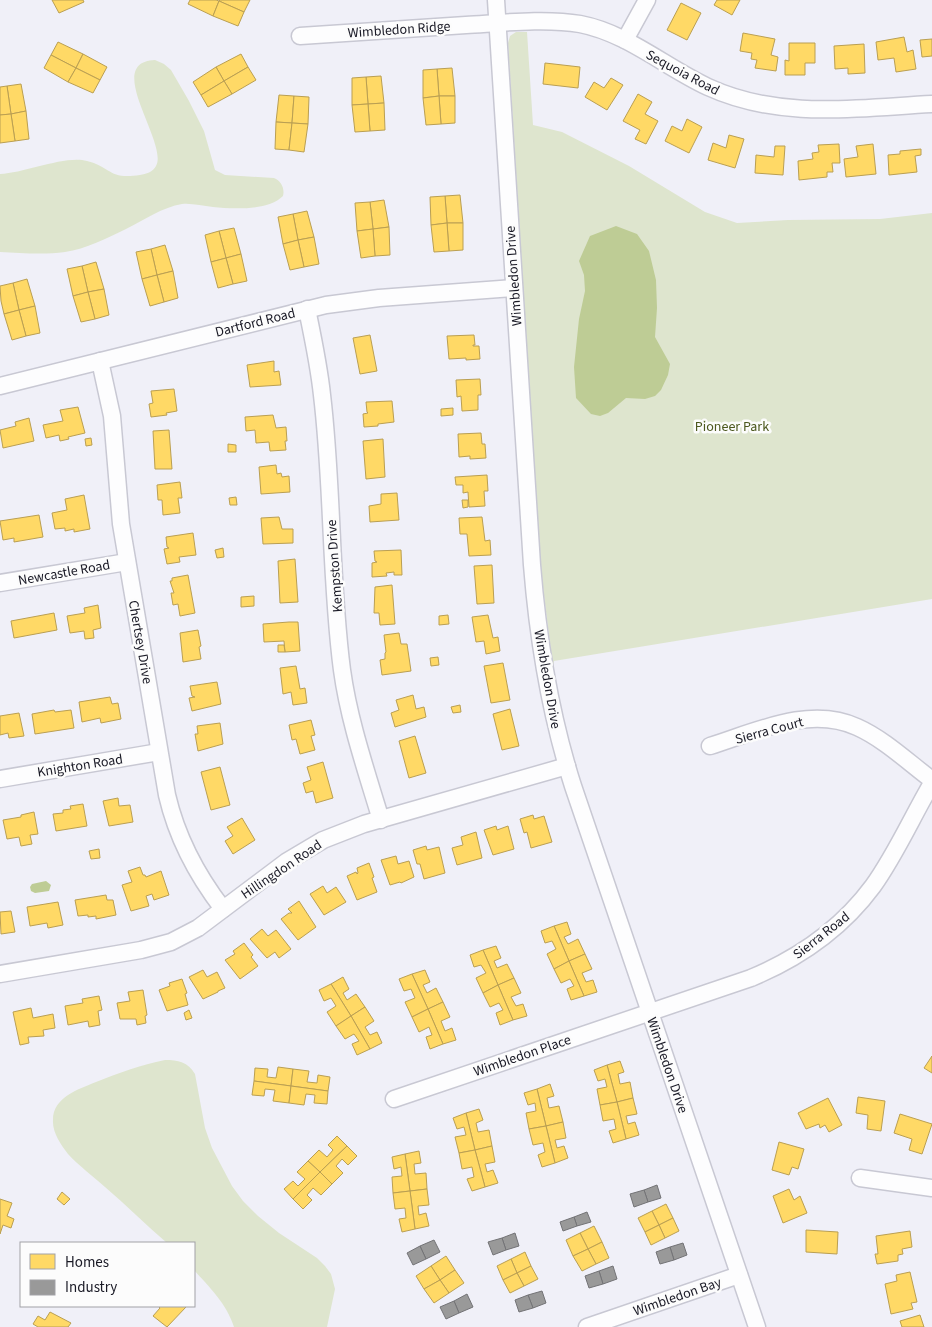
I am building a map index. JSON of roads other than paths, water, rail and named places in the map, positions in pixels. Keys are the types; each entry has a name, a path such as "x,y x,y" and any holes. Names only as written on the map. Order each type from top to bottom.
{"street":[{"name":"Wimbledon Drive","path":"496,0 532,570 538,633 551,705 567,766 757,1327"},
{"path":"625,40 647,0"},
{"name":"Sequoia Road","path":"498,23 558,22 599,29 625,40 709,87 757,104 781,108 808,109 932,104"},
{"name":"Wimbledon Ridge","path":"300,36 498,23"},
{"name":"Dartford Road","path":"0,386 307,309 379,298 514,288"},
{"name":"Kempston Drive","path":"307,309 318,364 324,414 337,626 342,672 353,725 381,820"},
{"name":"Chertsey Drive","path":"100,360 112,416 119,507 127,562 171,812 183,845 196,870 223,910"},
{"name":"Newcastle Road","path":"0,583 127,562"},
{"name":"Sierra Court","path":"710,746 788,722 807,719 841,721 873,736 932,781"},
{"name":"Knighton Road","path":"0,779 160,752"},
{"name":"Hillingdon Road","path":"0,974 160,946 187,935 286,862 342,832 567,766"},
{"name":"Sierra Road","path":"649,1012 752,978 802,952 830,931 855,908 873,886 932,781"},
{"name":"Wimbledon Place","path":"394,1099 649,1012"},
{"path":"860,1178 932,1188"},
{"name":"Wimbledon Bay","path":"587,1327 739,1275"}],"park label":[{"name":"Pioneer Park","path":"732,426"}]}
